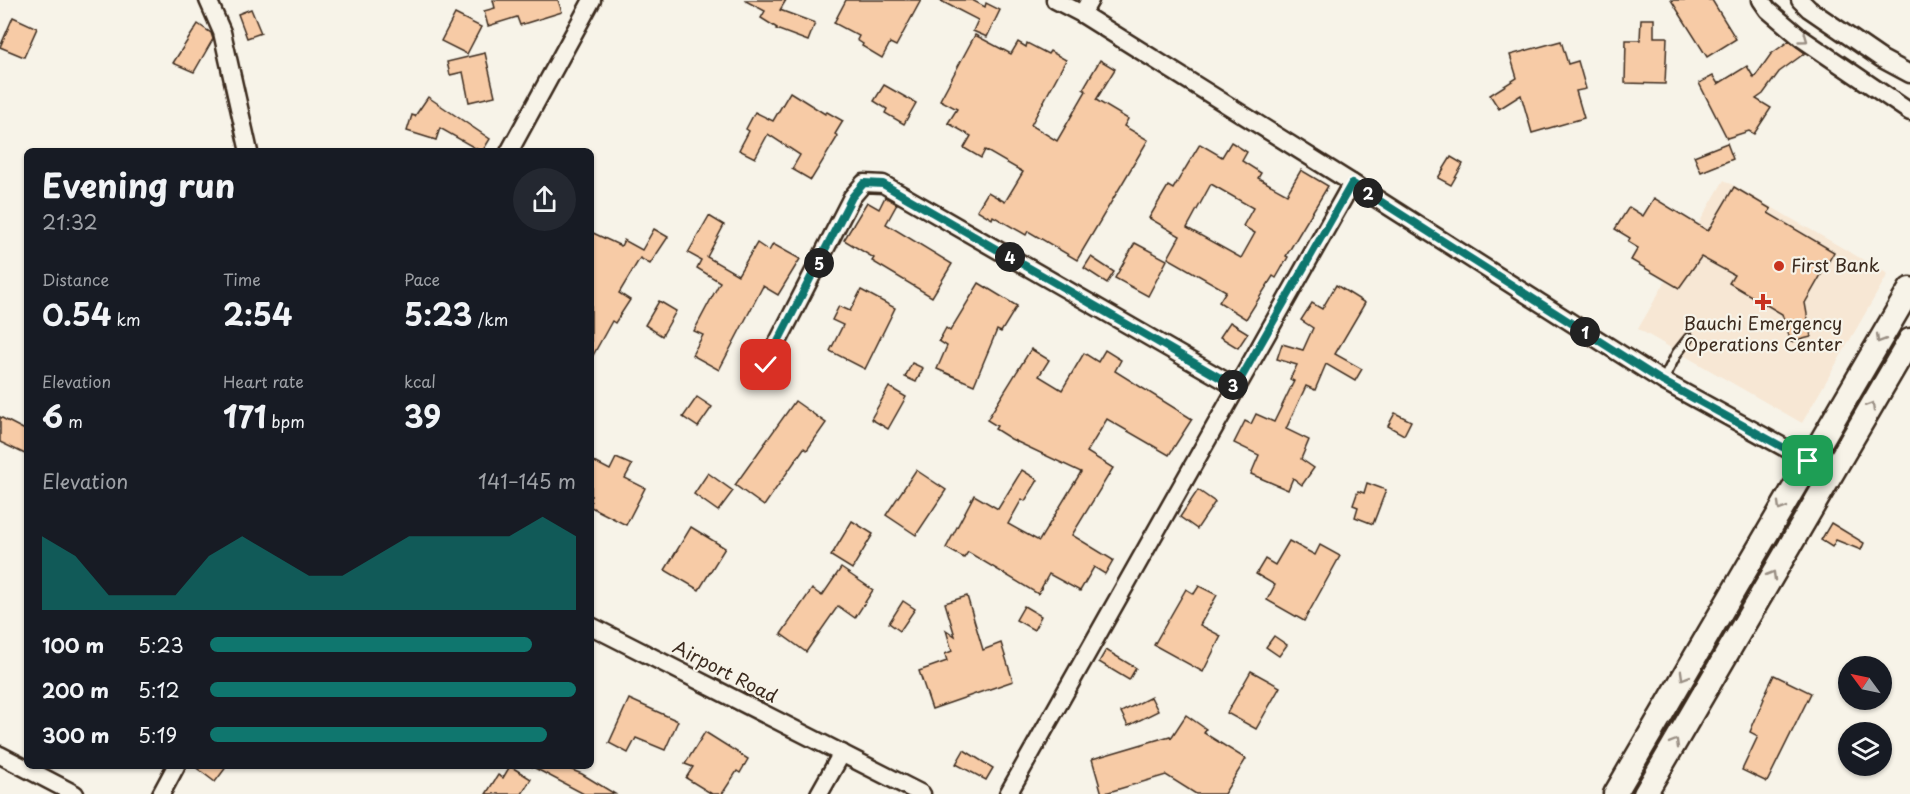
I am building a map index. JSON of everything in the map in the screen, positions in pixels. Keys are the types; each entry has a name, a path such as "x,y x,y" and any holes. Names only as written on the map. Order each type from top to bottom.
{"street":[{"path":"208,0 222,32 248,148"},
{"path":"511,148 592,0"},
{"path":"1055,0 1086,7 1352,183 1662,381 1831,473"},
{"path":"1761,0 1768,10 1801,38 1910,112"},
{"path":"1800,0 1809,9 1910,74"},
{"path":"766,365 852,197 864,183 883,184 1236,387"},
{"path":"1008,794 1352,183"},
{"path":"1615,794 1910,289"},
{"path":"1645,794 1910,340"},
{"name":"Airport Road","path":"594,628 922,794"},
{"path":"819,794 842,753"},
{"path":"0,755 24,767"},
{"path":"27,769 75,794"},
{"path":"161,794 174,769"}],"lane":[{"path":"1662,381 1677,353 1689,338"}],"shaded area":[{"name":"Bauchi Emergency Operations Center","path":"1724,180 1888,274 1802,423 1638,329"}],"building":[{"path":"493,0 558,0 562,12 520,25 517,17 488,26 484,11 495,8"},
{"path":"744,0 786,0 780,10 815,23 808,41 776,29 761,18 765,11"},
{"path":"846,0 921,0 896,46 890,43 882,58 862,46 863,44 857,40 859,36 834,23"},
{"path":"939,0 972,0 985,7 986,3 1000,10 987,37 973,31 978,20"},
{"path":"1671,0 1712,0 1736,39 1707,57"},
{"path":"251,9 261,33 247,38 238,14"},
{"path":"455,14 481,27 467,54 441,41"},
{"path":"13,17 37,28 24,57 0,47"},
{"path":"1641,19 1654,19 1654,37 1667,37 1665,84 1625,83 1626,40 1640,40"},
{"path":"198,24 211,33 213,39 194,72 173,63"},
{"path":"975,35 1011,54 1018,42 1026,47 1027,43 1048,54 1050,51 1066,60 1031,125 1057,141 1086,91 1083,89 1100,60 1115,69 1096,100 1128,119 1124,126 1148,140 1077,260 1028,231 1026,235 993,216 992,219 977,210 988,192 1005,202 1023,172 985,150 981,158 964,148 971,136 948,123 957,109 940,100"},
{"path":"1561,41 1568,64 1578,61 1586,89 1576,91 1584,118 1532,133 1521,95 1499,109 1490,95 1517,78 1510,55"},
{"path":"1789,41 1805,53 1779,72 1763,94 1756,99 1771,108 1754,134 1749,131 1727,138 1699,83 1713,76 1718,84 1747,66 1754,78 1771,54"},
{"path":"485,53 495,96 469,102 463,72 450,75 447,62"},
{"path":"884,85 916,103 904,124 885,113 887,109 874,101"},
{"path":"790,92 825,114 827,112 843,121 835,134 838,136 811,180 792,169 800,155 768,134 755,158 739,150 749,131 746,129 755,112 773,121"},
{"path":"428,97 490,139 484,148 475,148 440,128 436,140 407,131 412,115 415,116"},
{"path":"1231,142 1247,152 1242,161 1261,173 1258,178 1287,194 1301,170 1328,186 1286,256 1288,257 1276,278 1273,276 1246,319 1219,302 1226,291 1168,258 1180,236 1149,218 1168,186 1173,189 1200,144 1222,157","holes":["1211,184 1253,208 1243,226 1255,233 1241,258 1187,228"]},
{"path":"1727,143 1733,159 1701,172 1694,156"},
{"path":"1451,157 1463,164 1451,185 1438,178"},
{"path":"1734,187 1771,209 1768,213 1834,252 1805,303 1811,337 1791,342 1782,314 1729,283 1734,275 1701,257 1679,288 1631,260 1638,248 1628,242 1630,238 1615,229 1629,207 1643,216 1654,198 1708,231"},
{"path":"885,197 897,204 886,224 952,264 932,297 872,261 874,258 844,240 867,202 879,209"},
{"path":"709,216 724,225 707,257 738,275 757,243 769,251 773,244 800,259 778,295 763,286 719,370 692,355 703,335 694,331 720,282 697,268 701,260 688,253"},
{"path":"654,229 668,237 650,264 640,258 619,293 630,300 615,323 612,321 594,354 594,233 621,246 624,240 642,250"},
{"path":"1135,243 1167,260 1148,296 1115,278"},
{"path":"1091,257 1114,272 1107,283 1084,268"},
{"path":"979,283 1017,306 1001,332 997,330 974,385 937,369 947,346 939,341 946,328 950,331"},
{"path":"1336,285 1365,303 1335,354 1362,369 1355,381 1326,364 1315,390 1306,386 1286,429 1309,440 1301,459 1314,468 1302,485 1293,478 1288,490 1251,474 1259,455 1234,443 1245,421 1251,424 1256,414 1274,422 1294,381 1290,379 1297,365 1277,359 1282,344 1303,350 1313,328 1301,320 1312,303 1322,309"},
{"path":"861,290 895,308 865,369 830,351 843,325 832,320 839,306 850,311"},
{"path":"659,301 676,311 662,336 645,325"},
{"path":"1230,322 1248,333 1238,348 1220,337"},
{"path":"1031,349 1049,360 1039,376 1062,390 1084,353 1098,362 1105,350 1121,360 1115,371 1192,419 1169,455 1107,419 1087,452 1113,468 1072,535 1113,560 1105,574 1094,567 1080,591 1049,574 1038,594 968,552 964,558 946,548 974,495 998,509 1022,470 1038,480 1025,501 1022,499 1008,524 1039,541 1081,472 1011,439 995,429 997,426 987,420"},
{"path":"912,363 923,368 916,382 905,377"},
{"path":"889,387 906,397 888,429 871,419"},
{"path":"697,397 712,407 698,427 683,417"},
{"path":"795,401 826,423 807,450 804,448 764,506 735,485"},
{"path":"1395,413 1411,421 1404,435 1388,426"},
{"path":"0,417 24,429 24,454 0,442"},
{"path":"616,458 632,465 625,478 645,488 626,525 594,509 594,462 610,470"},
{"path":"916,470 946,490 916,535 886,515"},
{"path":"708,473 733,491 718,511 694,494"},
{"path":"1367,483 1386,490 1373,524 1355,517 1358,507 1353,505 1358,491 1364,493"},
{"path":"1198,490 1215,502 1197,529 1180,517"},
{"path":"852,521 873,534 852,569 831,556"},
{"path":"1831,523 1864,543 1861,550 1836,540 1832,547 1821,540"},
{"path":"691,527 725,548 699,590 665,570"},
{"path":"1289,541 1315,555 1320,545 1340,556 1304,621 1267,600 1275,585 1256,574 1265,559 1275,565"},
{"path":"841,568 873,590 855,618 838,606 806,652 781,634 812,589 822,596"},
{"path":"1199,586 1217,595 1200,625 1221,636 1203,672 1154,645 1186,589 1194,594"},
{"path":"967,596 983,650 1001,643 1013,681 932,709 919,671 947,661 945,654 952,651 946,630 955,636 945,603"},
{"path":"903,601 915,609 900,631 889,623"},
{"path":"1024,606 1041,616 1034,630 1016,620"},
{"path":"1274,636 1287,645 1279,656 1266,647"},
{"path":"1106,650 1136,668 1129,680 1099,662"},
{"path":"1251,671 1280,687 1256,729 1227,713"},
{"path":"1774,675 1811,693 1767,782 1742,770 1758,736 1750,732"},
{"path":"1151,697 1158,711 1128,726 1121,712"},
{"path":"629,699 678,721 665,750 636,738 628,753 609,743"},
{"path":"1186,715 1206,729 1204,733 1246,759 1224,794 1196,794 1166,775 1102,794 1092,759 1170,736 1171,738"},
{"path":"705,732 748,759 740,773 737,771 722,794 712,794 686,778 693,767 685,764"},
{"path":"964,750 993,768 986,780 956,764"},
{"path":"198,769 225,769 215,782"},
{"path":"508,769 515,769 531,779 522,794 486,794 498,775 503,778"},
{"path":"537,769 570,769 615,794 584,794"}],"place":[{"name":"First Bank","path":"1779,266"},
{"name":"Bauchi Emergency Operations Center","path":"1763,302"}],"route":[{"path":"766,365 852,197 864,183 883,184 1236,387 1352,183 1662,381 1808,461"}]}
